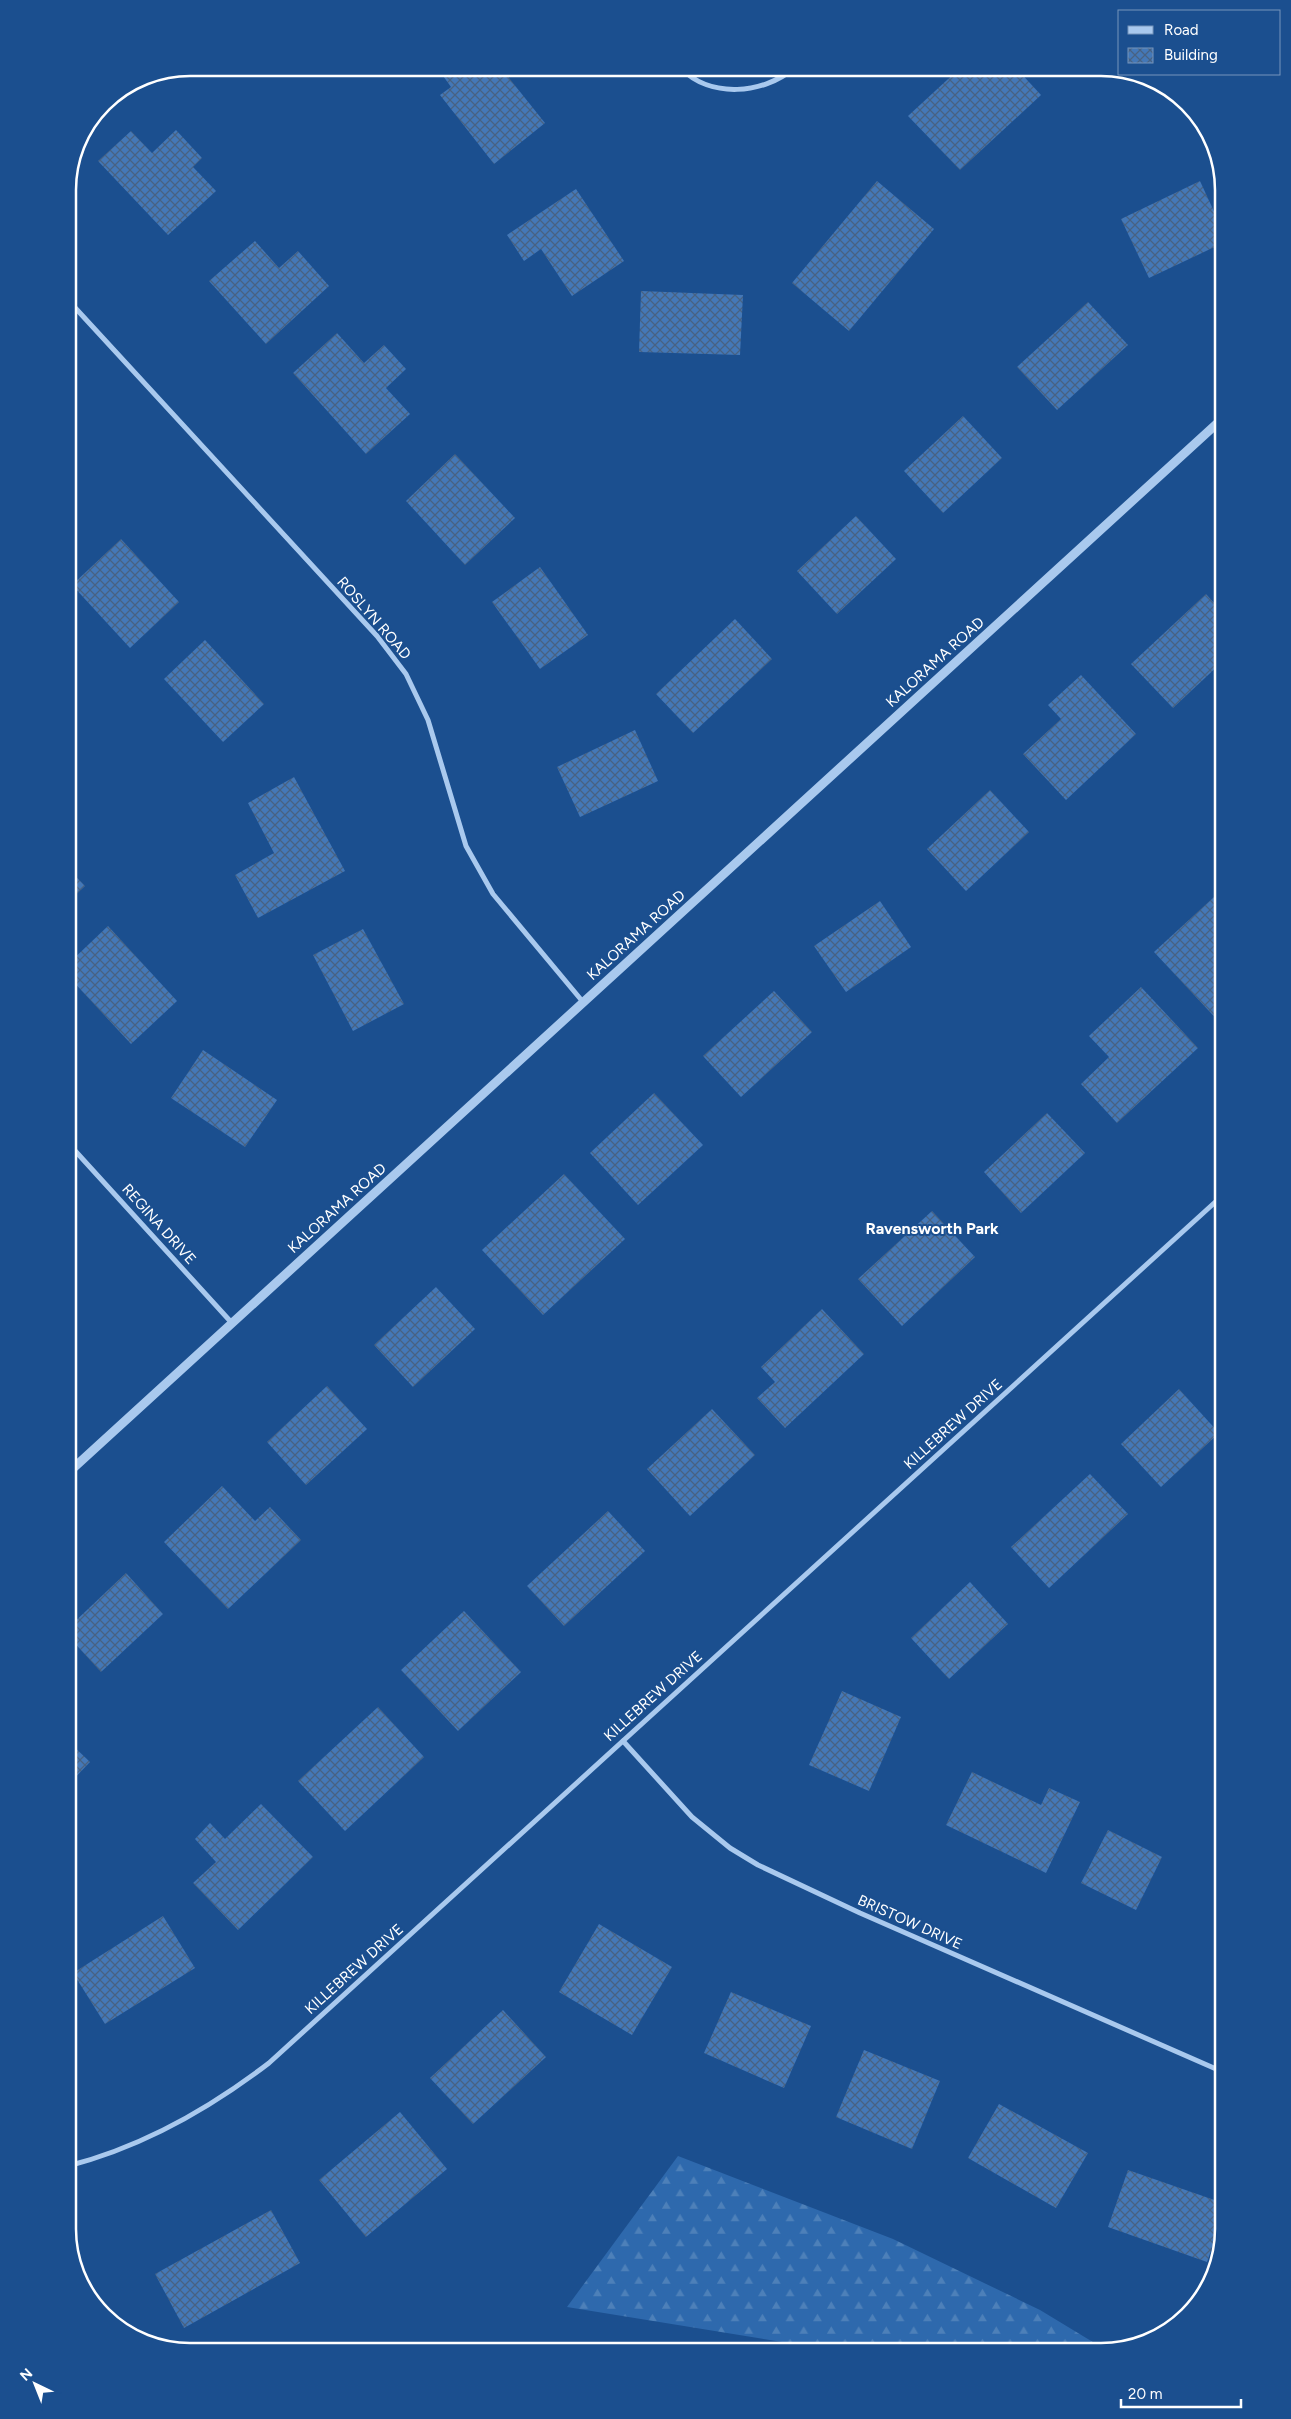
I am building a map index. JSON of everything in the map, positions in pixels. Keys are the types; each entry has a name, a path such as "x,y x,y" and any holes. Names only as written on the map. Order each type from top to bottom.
{"street":[{"path":"694,76 708,84 736,90 765,86 781,76"},
{"name":"ROSLYN ROAD","path":"76,309 377,636 406,674 428,720 466,846 493,894 583,1002"},
{"name":"KALORAMA ROAD","path":"76,1466 231,1322 1215,426"},
{"name":"REGINA DRIVE","path":"76,1152 231,1322"},
{"name":"KILLEBREW DRIVE","path":"76,2164 94,2159 162,2131 232,2091 270,2063 1215,1203"},
{"name":"BRISTOW DRIVE","path":"623,1741 692,1817 730,1848 758,1865 860,1913 1215,2068"}],"green space":[{"path":"678,2156 893,2239 1040,2310 1094,2343 789,2343 567,2307"}],"building":[{"path":"443,76 507,76 545,123 494,164 440,95 451,87"},
{"path":"951,76 1023,76 1041,95 960,170 908,116"},
{"path":"176,130 202,158 193,167 216,191 168,235 98,161 131,131 152,153"},
{"path":"877,181 934,229 849,331 792,283"},
{"path":"1200,181 1215,214 1215,247 1149,278 1121,219"},
{"path":"576,189 624,261 572,296 541,249 524,261 507,235"},
{"path":"255,241 279,268 298,251 329,286 266,344 209,281"},
{"path":"641,291 743,295 740,355 639,352"},
{"path":"1088,302 1128,345 1057,410 1017,367"},
{"path":"337,333 364,363 384,345 406,369 386,388 410,414 366,454 293,373"},
{"path":"963,416 1002,458 943,513 904,471"},
{"path":"455,454 515,518 465,565 406,501"},
{"path":"856,516 896,559 837,614 797,571"},
{"path":"121,539 179,602 130,648 76,589 76,581"},
{"path":"540,567 588,635 540,669 492,602"},
{"path":"1206,594 1215,604 1215,669 1173,708 1131,664"},
{"path":"735,619 772,659 693,733 656,694"},
{"path":"205,640 264,704 223,742 164,679"},
{"path":"1081,675 1136,734 1066,800 1023,754 1061,719 1048,705"},
{"path":"635,730 658,781 580,817 557,767"},
{"path":"294,777 345,871 258,918 235,875 274,853 248,803"},
{"path":"990,790 1029,832 966,891 927,849"},
{"path":"76,876 85,886 76,894"},
{"path":"1215,896 1215,1017 1154,952"},
{"path":"880,901 911,947 846,992 814,946"},
{"path":"108,926 177,1001 131,1044 76,985 76,956"},
{"path":"363,929 404,1004 353,1031 313,955"},
{"path":"1141,987 1198,1048 1117,1123 1081,1084 1109,1057 1089,1036"},
{"path":"774,991 812,1032 741,1097 703,1056"},
{"path":"203,1050 277,1100 245,1147 171,1098"},
{"path":"654,1093 703,1145 638,1205 590,1153"},
{"path":"1047,1113 1085,1153 1021,1213 984,1172"},
{"path":"564,1174 625,1239 543,1315 482,1250"},
{"path":"932,1211 975,1257 902,1326 858,1279"},
{"path":"436,1287 475,1329 413,1387 374,1345"},
{"path":"822,1309 864,1354 785,1428 757,1398 775,1382 761,1367"},
{"path":"327,1386 367,1429 306,1485 267,1442"},
{"path":"1179,1389 1215,1429 1215,1437 1161,1487 1121,1444"},
{"path":"712,1409 755,1455 690,1516 647,1469"},
{"path":"1090,1474 1128,1514 1049,1588 1011,1547"},
{"path":"222,1486 255,1521 270,1507 301,1540 228,1609 164,1542"},
{"path":"608,1511 645,1551 564,1626 527,1586"},
{"path":"126,1573 163,1614 101,1672 76,1645 76,1620"},
{"path":"970,1582 1008,1624 949,1679 911,1638"},
{"path":"464,1611 521,1672 458,1731 401,1670"},
{"path":"842,1691 901,1717 869,1791 809,1765"},
{"path":"378,1707 424,1757 345,1831 298,1781"},
{"path":"76,1749 90,1762 76,1777"},
{"path":"972,1772 1041,1805 1049,1788 1080,1802 1046,1873 946,1825"},
{"path":"261,1804 313,1857 238,1930 193,1883 216,1862 195,1839 210,1823 225,1839"},
{"path":"1108,1830 1162,1857 1136,1910 1081,1883"},
{"path":"163,1916 195,1968 105,2024 76,1978 76,1971"},
{"path":"599,1924 672,1967 632,2035 559,1992"},
{"path":"731,1992 811,2026 784,2088 704,2053"},
{"path":"503,2010 546,2057 473,2124 430,2078"},
{"path":"864,2050 940,2081 912,2149 836,2117"},
{"path":"999,2104 1088,2153 1056,2208 968,2158"},
{"path":"400,2112 447,2169 366,2237 319,2180"},
{"path":"1128,2170 1215,2200 1214,2241 1207,2262 1108,2227"},
{"path":"271,2210 300,2263 184,2328 155,2274"}],"district":[{"name":"Ravensworth Park","path":"932,1228"}]}
